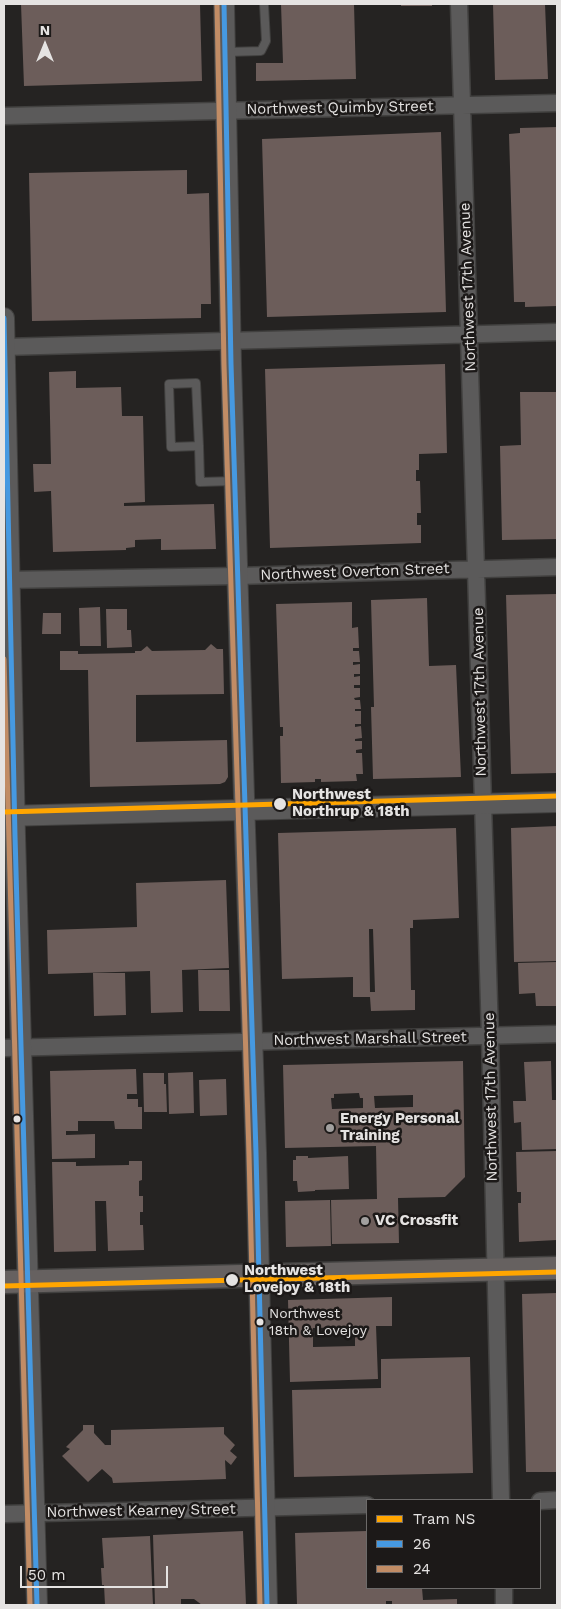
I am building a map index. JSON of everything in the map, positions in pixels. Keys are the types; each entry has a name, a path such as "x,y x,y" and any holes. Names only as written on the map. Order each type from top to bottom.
{"main road":[{"path":"4,1282 557,1268"}],"street":[{"path":"224,4 234,481 260,1276 267,1605"},
{"name":"Northwest 17th Avenue","path":"459,4 477,568 501,1499"},
{"name":"Northwest Quimby Street","path":"4,116 557,103"},
{"path":"4,318 13,1048 29,1281 37,1605"},
{"path":"4,347 557,332"},
{"name":"Northwest Overton Street","path":"7,580 557,567"},
{"path":"9,816 557,802"},
{"name":"Northwest Marshall Street","path":"13,1048 557,1034"},
{"path":"541,1501 557,1500"},
{"name":"Northwest Kearney Street","path":"4,1514 366,1505"},
{"path":"504,1589 504,1605"}],"lane":[{"path":"225,52 261,51 266,41 264,4"},
{"path":"199,446 171,447 169,384 196,383 199,446 200,482 234,481"}],"building":[{"path":"21,4 200,4 202,81 24,86"},
{"path":"281,4 354,4 356,79 256,81 256,63 283,63"},
{"path":"401,4 432,4 432,6 401,6"},
{"path":"493,4 545,4 548,79 495,80"},
{"path":"557,127 557,306 525,307 525,302 514,302 509,134 520,133 520,128"},
{"path":"441,132 446,312 267,317 262,139"},
{"path":"187,170 187,194 209,193 211,304 201,304 201,318 32,321 29,173"},
{"path":"445,364 447,453 419,454 419,470 416,470 416,481 420,481 421,513 417,513 417,525 421,525 421,543 270,548 265,369"},
{"path":"76,371 76,388 121,387 122,416 143,416 145,502 124,503 124,506 214,504 216,549 161,550 161,539 135,540 135,547 126,548 126,550 53,552 51,491 34,492 33,464 51,464 49,372"},
{"path":"520,392 557,392 557,539 502,540 500,446 521,445"},
{"path":"557,594 557,773 511,774 506,595"},
{"path":"427,598 429,666 456,665 461,777 373,779 371,707 374,707 371,600"},
{"path":"352,602 352,628 358,627 359,648 353,648 353,651 359,651 360,662 353,662 353,665 360,664 360,674 354,674 354,677 360,676 360,685 354,685 354,688 360,688 360,697 354,698 355,700 360,700 361,709 355,709 355,711 361,711 361,724 355,724 355,727 361,726 362,738 355,739 355,741 362,741 362,749 356,750 356,753 362,753 363,774 356,774 357,781 321,782 321,779 315,779 315,782 281,783 280,736 283,736 283,727 280,727 276,604"},
{"path":"100,607 101,646 80,646 79,608"},
{"path":"106,609 127,609 127,630 131,630 132,647 107,648"},
{"path":"43,613 61,613 61,634 42,634"},
{"path":"211,644 217,649 223,649 224,694 136,695 136,742 227,740 228,777 225,782 220,784 90,787 88,670 60,670 60,651 78,651 78,654 135,653 135,651 141,651 147,646 152,651 205,650"},
{"path":"557,826 557,961 514,962 511,828"},
{"path":"456,828 459,918 413,920 413,928 410,928 411,990 415,990 415,1010 371,1011 370,997 353,997 353,977 282,979 278,833","holes":["369,929 373,929 375,992 370,992"]},
{"path":"226,880 229,968 182,970 183,1012 151,1013 150,971 48,974 47,930 137,927 136,883"},
{"path":"557,962 557,1006 536,1006 535,993 519,994 518,963"},
{"path":"198,970 229,970 230,1011 199,1011"},
{"path":"93,973 125,973 126,1015 94,1016"},
{"path":"463,1061 465,1177 445,1197 398,1198 399,1243 332,1244 331,1200 377,1199 376,1146 285,1148 283,1065","holes":["359,1093 360,1098 363,1098 363,1108 332,1109 331,1098 334,1098 334,1094","413,1095 413,1107 375,1108 374,1096"]},
{"path":"551,1061 552,1100 557,1100 557,1149 522,1150 521,1122 514,1123 513,1101 526,1101 524,1062"},
{"path":"136,1069 137,1094 127,1094 127,1099 138,1099 138,1107 142,1107 142,1129 115,1129 114,1121 78,1121 78,1131 66,1131 66,1135 95,1134 95,1158 52,1159 50,1071"},
{"path":"193,1072 194,1113 169,1114 168,1073"},
{"path":"143,1073 164,1073 167,1112 144,1112"},
{"path":"226,1079 227,1115 200,1116 199,1080"},
{"path":"557,1151 557,1240 519,1242 518,1203 521,1203 521,1192 517,1192 516,1152"},
{"path":"296,1156 308,1156 308,1158 348,1156 349,1189 298,1192 297,1181 293,1181 293,1160 296,1160"},
{"path":"129,1161 142,1161 142,1180 139,1181 139,1196 143,1196 143,1212 140,1212 140,1225 143,1225 144,1250 108,1251 106,1201 95,1201 96,1251 54,1252 52,1162 76,1162 76,1166 129,1165"},
{"path":"330,1200 331,1246 286,1247 285,1201"},
{"path":"557,1293 557,1472 526,1472 522,1294"},
{"path":"392,1297 392,1326 376,1326 378,1379 290,1382 288,1300","holes":["355,1327 355,1346 313,1347 313,1328"]},
{"path":"470,1357 473,1473 294,1477 292,1390 381,1388 381,1359"},
{"path":"83,1425 94,1425 94,1433 105,1445 111,1445 111,1430 224,1427 224,1434 235,1445 230,1451 237,1457 231,1465 225,1460 226,1479 113,1483 112,1478 102,1469 88,1482 62,1456 70,1449 66,1447 83,1430"},
{"path":"243,1531 246,1605 202,1605 194,1599 181,1599 181,1605 155,1605 153,1535"},
{"path":"366,1531 366,1589 422,1589 423,1600 457,1599 457,1605 392,1605 392,1601 386,1601 386,1605 297,1605 295,1533"},
{"path":"150,1536 153,1605 105,1605 101,1568 104,1568 102,1538"}],"tram line":[{"name":"NS","path":"4,812 557,796"},
{"name":"NS","path":"4,1286 557,1272"}],"transit line":[{"name":"24","path":"217,4 224,364 249,1153 260,1605"},
{"name":"26","path":"224,4 231,364 256,1153 267,1605"},
{"name":"26","path":"4,318 15,836 37,1605"},
{"name":"24","path":"4,659 30,1605"}],"place":[{"name":"Northwest Northrup & 18th","path":"280,804"},
{"name":"Energy Personal Training","path":"330,1128"},
{"name":"VC Crossfit","path":"365,1221"},
{"name":"Northwest Lovejoy & 18th","path":"232,1280"},
{"name":"Northwest 18th & Lovejoy","path":"260,1322"}]}
